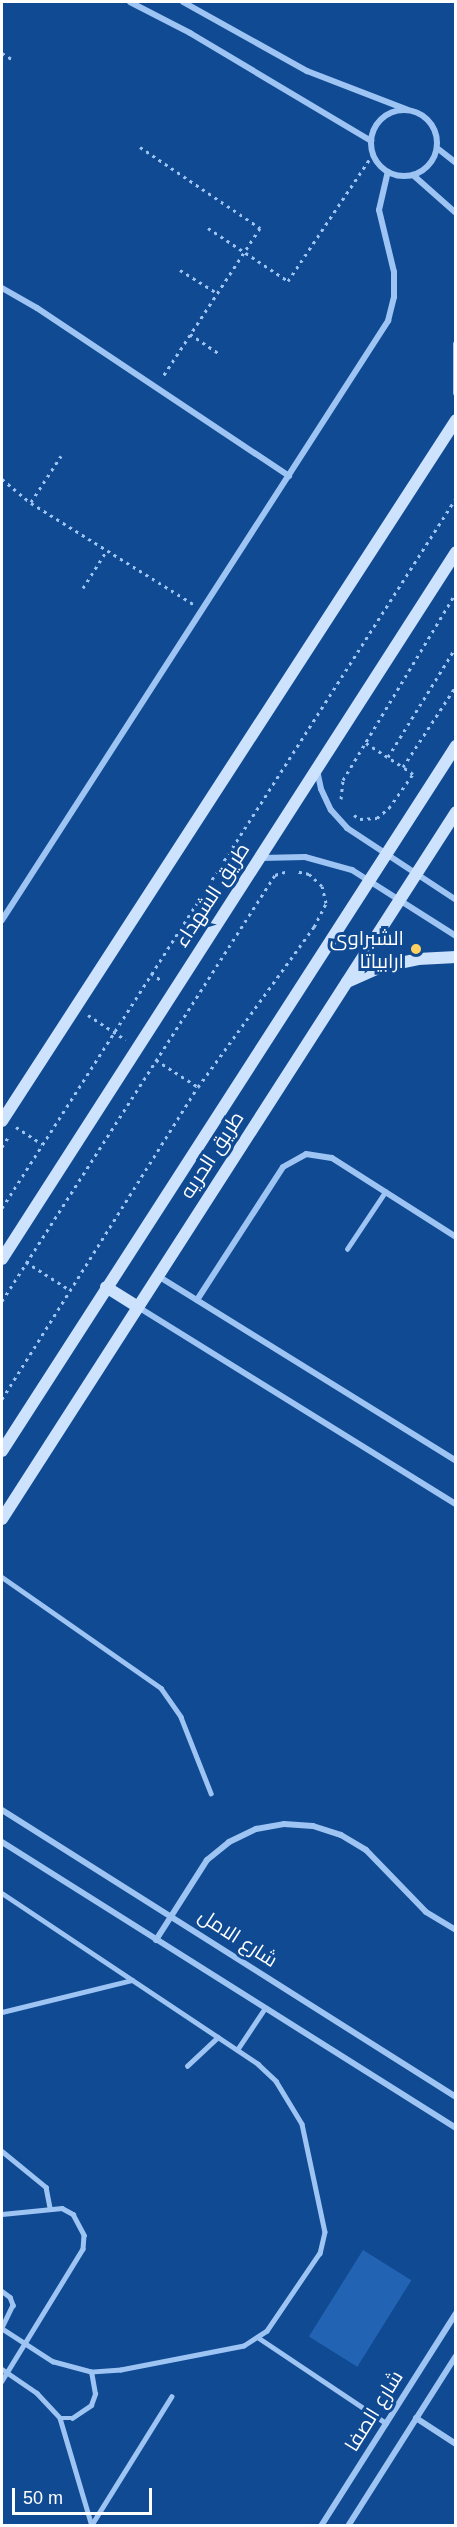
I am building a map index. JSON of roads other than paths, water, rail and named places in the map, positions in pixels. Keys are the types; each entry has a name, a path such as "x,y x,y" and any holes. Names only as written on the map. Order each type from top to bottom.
{"street":[{"path":"130,2 371,141"},
{"path":"183,2 307,71 408,110 430,123 437,148 433,160 413,176"},
{"path":"408,110 383,118 371,141 373,154 388,172 413,176 456,213"},
{"path":"437,148 456,163"},
{"path":"2,920 388,321 394,297 394,272 379,210 388,172"},
{"path":"2,288 289,476"},
{"path":"456,344 456,393"},
{"path":"2,1121 456,420"},
{"name":"طريق الشهداء","path":"2,1259 456,552"},
{"name":"طريق الحريه","path":"2,1450 384,853 456,746"},
{"path":"317,767 321,789 331,810 347,828 456,900"},
{"name":"طريق الحريه","path":"2,1519 456,812"},
{"path":"258,858 305,856 352,870 456,936"},
{"path":"346,982 381,967 418,959 456,957"},
{"path":"197,1300 284,1167 294,1158 313,1154 332,1158 456,1237"},
{"path":"158,1275 456,1461"},
{"path":"106,1287 456,1504"},
{"name":"شارع الامل","path":"2,1809 456,2097"},
{"path":"156,1940 207,1860 222,1848 256,1829 284,1824 313,1826 341,1835 366,1850 426,1912 456,1930"},
{"path":"2,1842 456,2128"},
{"name":"شارع الصفا","path":"321,2526 456,2313"},
{"name":"شارع الصفا","path":"348,2526 456,2356"},
{"path":"416,2418 456,2444"}],"lane":[{"path":"346,1249 385,1192"},
{"path":"2,1577 160,1688 181,1717 211,1793"},
{"path":"2,1893 258,2064 291,2102 302,2124 324,2222 320,2253 259,2338 232,2348 90,2372 53,2362 2,2329 13,2305 10,2297 2,2291"},
{"path":"2,2012 132,1980"},
{"path":"237,2050 265,2008"},
{"path":"187,2066 218,2037"},
{"path":"2,2151 46,2187 50,2207"},
{"path":"2,2214 50,2207 73,2214 80,2224 83,2249 2,2382"},
{"path":"259,2338 386,2423"},
{"path":"2,2369 37,2393 60,2418 92,2525"},
{"path":"60,2418 72,2418 91,2405 95,2394 90,2372"},
{"path":"92,2525 171,2397"}],"place":[{"name":"الشبراوى ارابياتا","path":"416,949"}]}
